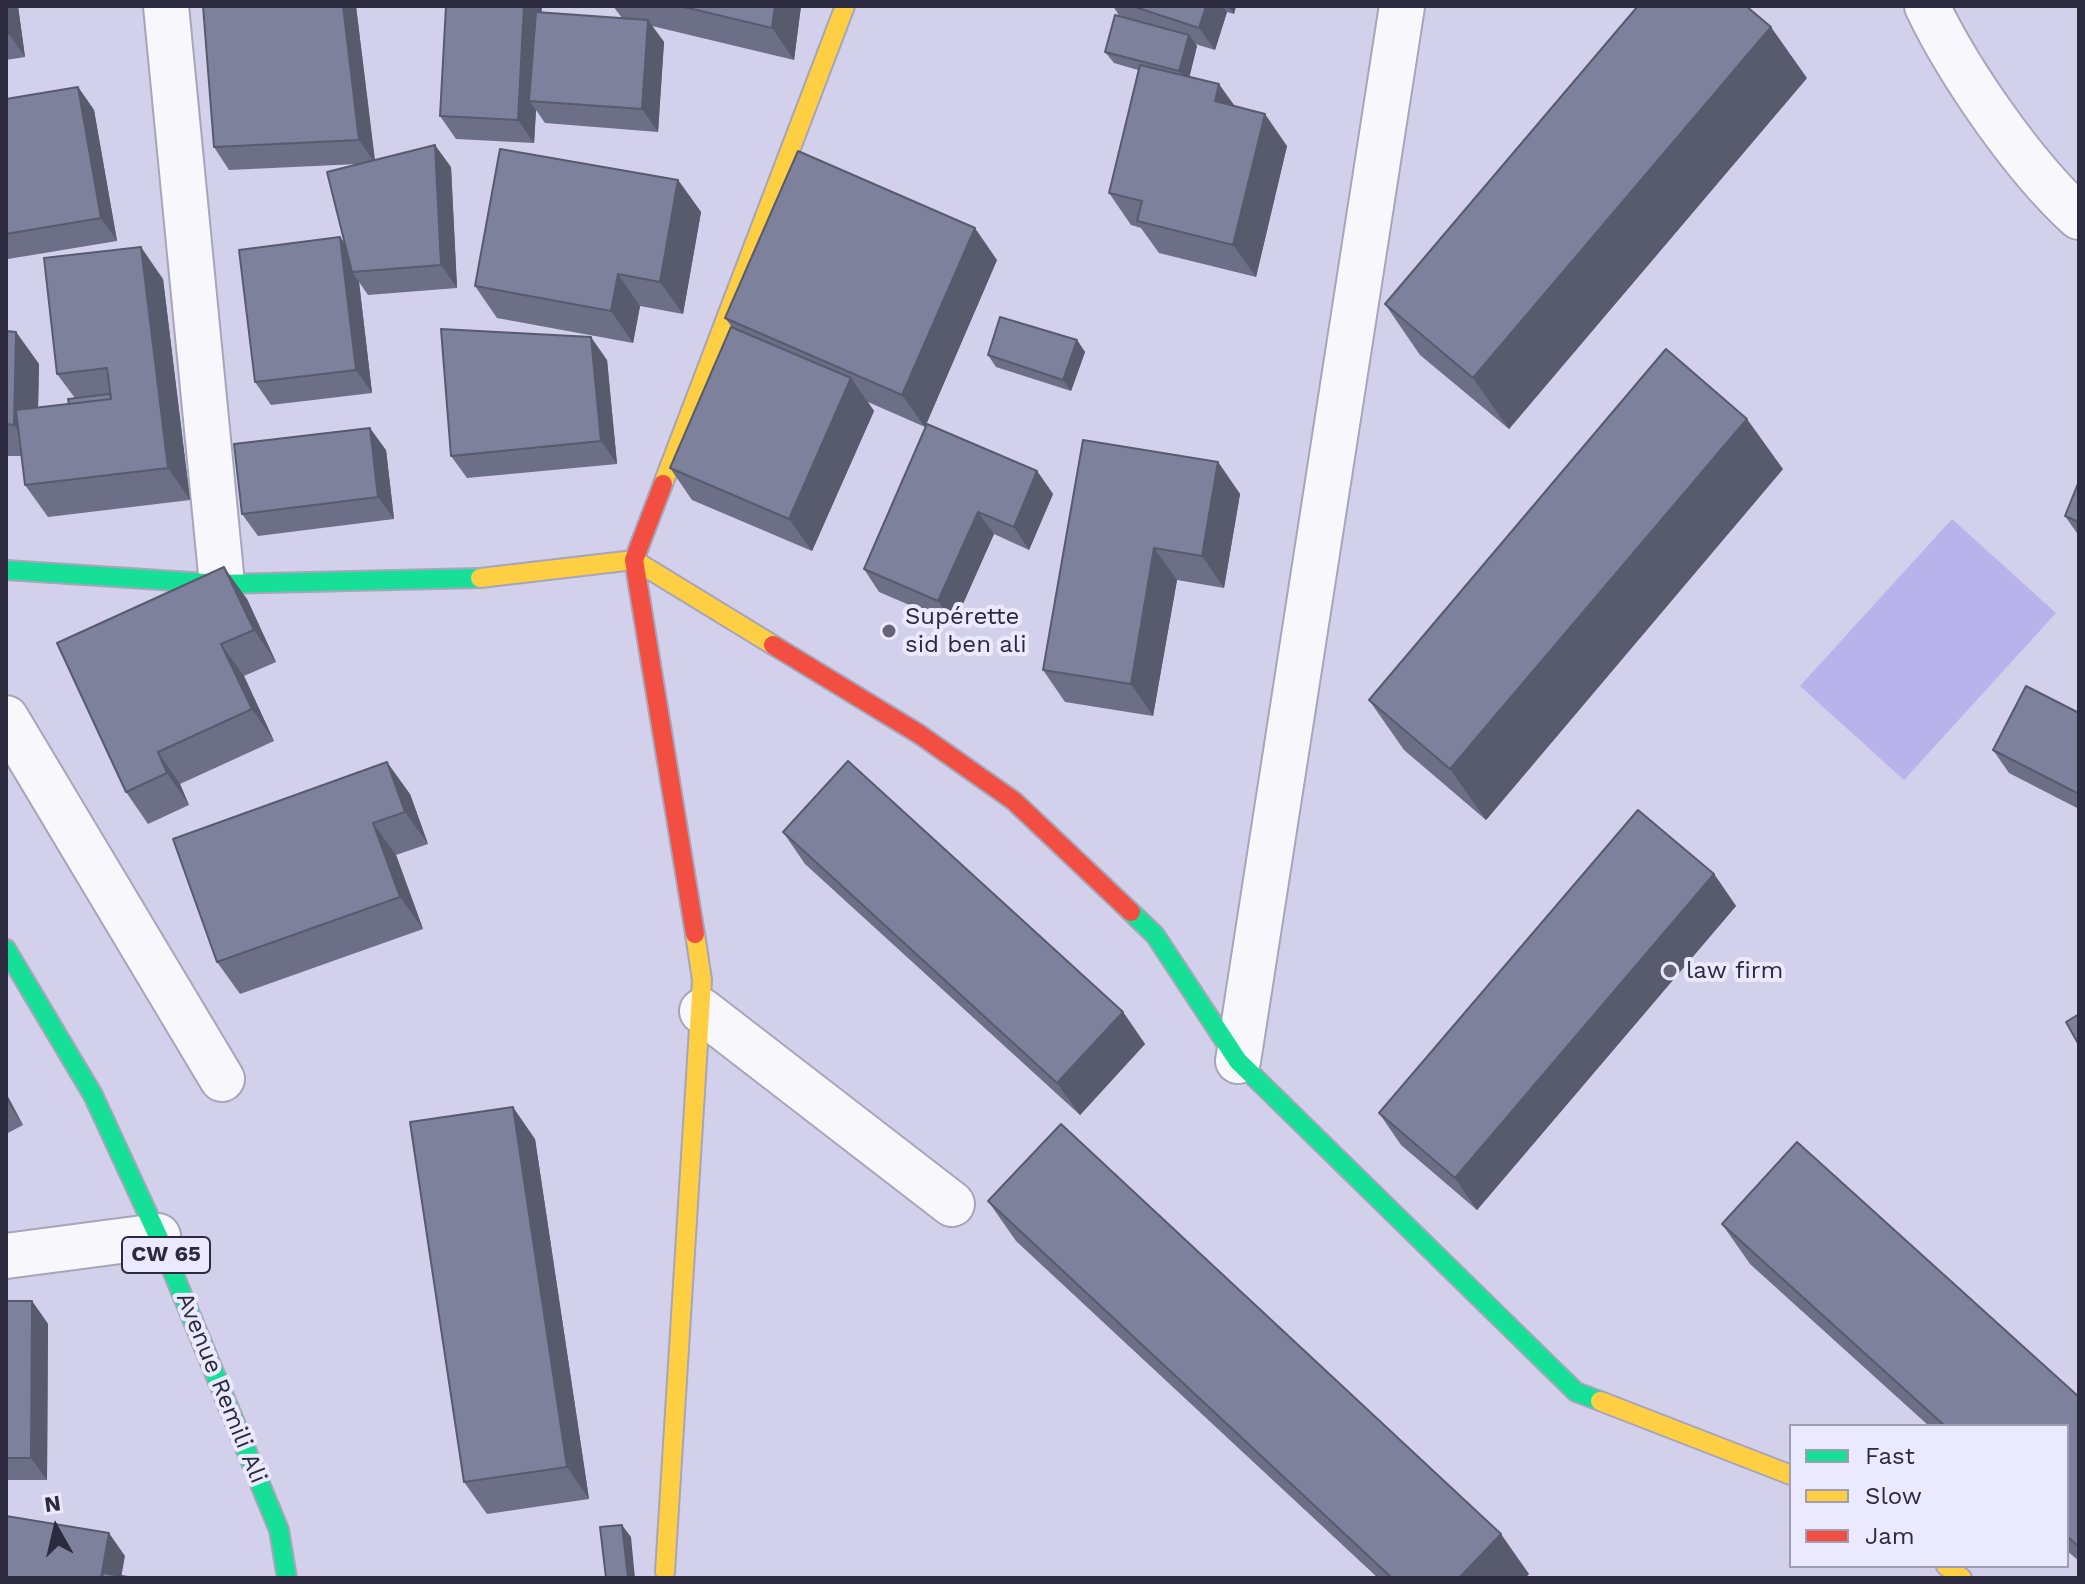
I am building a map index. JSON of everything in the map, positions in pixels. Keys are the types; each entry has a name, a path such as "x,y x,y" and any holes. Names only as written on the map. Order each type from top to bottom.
{"street":[{"path":"166,6 222,584"},
{"path":"665,1572 702,980 634,560 845,6"},
{"path":"1238,1061 1402,6"},
{"path":"1927,6 1950,55 2056,196 2079,217"},
{"path":"6,570 222,584 498,578 634,560 919,734 1014,801 1155,935 1238,1061 1576,1392 1789,1474"},
{"path":"6,718 222,1079"},
{"name":"Avenue Remili Ali","path":"6,949 93,1095 158,1236 279,1530 287,1578"},
{"path":"702,1011 952,1204"},
{"path":"6,1256 158,1236"}],"shaded area":[{"path":"1952,519 2056,613 1904,780 1800,686"}],"building":[{"path":"203,6 343,6 359,140 214,147"},
{"path":"446,6 524,6 518,120 440,116"},
{"path":"680,6 775,6 772,28"},
{"path":"1132,6 1206,6 1199,28"},
{"path":"1638,6 1746,6 1771,27 1473,378 1385,304"},
{"path":"536,12 648,20 642,109 529,101"},
{"path":"1115,15 1189,35 1179,71 1105,52"},
{"path":"1140,65 1219,84 1215,101 1265,114 1233,245 1137,221 1142,201 1109,193"},
{"path":"78,87 101,218 6,234 6,99"},
{"path":"435,145 441,265 352,272 327,172"},
{"path":"500,149 678,180 660,282 618,274 611,311 475,286"},
{"path":"798,151 975,228 902,395 725,318"},
{"path":"340,237 356,370 255,382 239,250"},
{"path":"141,247 168,468 25,485 16,410 111,399 107,368 57,374 44,258"},
{"path":"1000,317 1077,340 1063,380 988,355"},
{"path":"731,327 851,378 789,519 670,468"},
{"path":"441,329 591,337 601,441 451,456"},
{"path":"6,331 16,332 14,425 6,424"},
{"path":"1666,349 1747,419 1450,769 1369,700"},
{"path":"110,394 111,399 69,404 68,399"},
{"path":"927,424 1037,471 1014,527 978,512 938,601 864,569"},
{"path":"370,428 378,497 242,514 234,444"},
{"path":"1083,440 1218,462 1202,556 1154,548 1131,684 1043,670"},
{"path":"2079,481 2079,522 2065,516"},
{"path":"224,567 254,630 221,644 252,709 158,752 167,773 126,792 57,643"},
{"path":"2026,686 2079,713 2079,794 1993,750"},
{"path":"848,761 1123,1012 1057,1083 783,832"},
{"path":"387,762 405,812 373,823 400,897 217,962 173,839"},
{"path":"1638,810 1714,874 1455,1178 1379,1113"},
{"path":"2079,1014 2079,1045 2066,1022"},
{"path":"513,1107 567,1467 464,1482 410,1122"},
{"path":"1061,1124 1501,1534 1459,1578 1392,1578 988,1201"},
{"path":"1797,1142 2079,1397 2079,1547 2069,1538 2069,1424 1943,1424 1722,1224"},
{"path":"6,1301 32,1301 31,1458 6,1458"},
{"path":"6,1516 109,1533 101,1578 6,1578"},
{"path":"622,1525 628,1578 606,1578 600,1527"},
{"path":"103,1573 134,1578 102,1578"}],"traffic: fast":[{"path":"6,570 222,584 480,578"},
{"path":"1131,912 1155,935 1238,1061 1576,1392 1600,1401"},
{"path":"6,949 93,1095 158,1236 279,1530 287,1578"}],"traffic: slow":[{"path":"663,484 845,6"},
{"path":"480,578 634,560 773,645"},
{"path":"665,1572 702,980 695,934"},
{"path":"1600,1401 1789,1474"},
{"path":"1949,1568 1962,1578"}],"traffic: jam":[{"path":"663,484 634,560 695,934"},
{"path":"773,645 919,734 1014,801 1131,912"}],"place":[{"name":"Supérette sid ben ali","path":"889,631"},
{"name":"law firm","path":"1670,971"}]}
